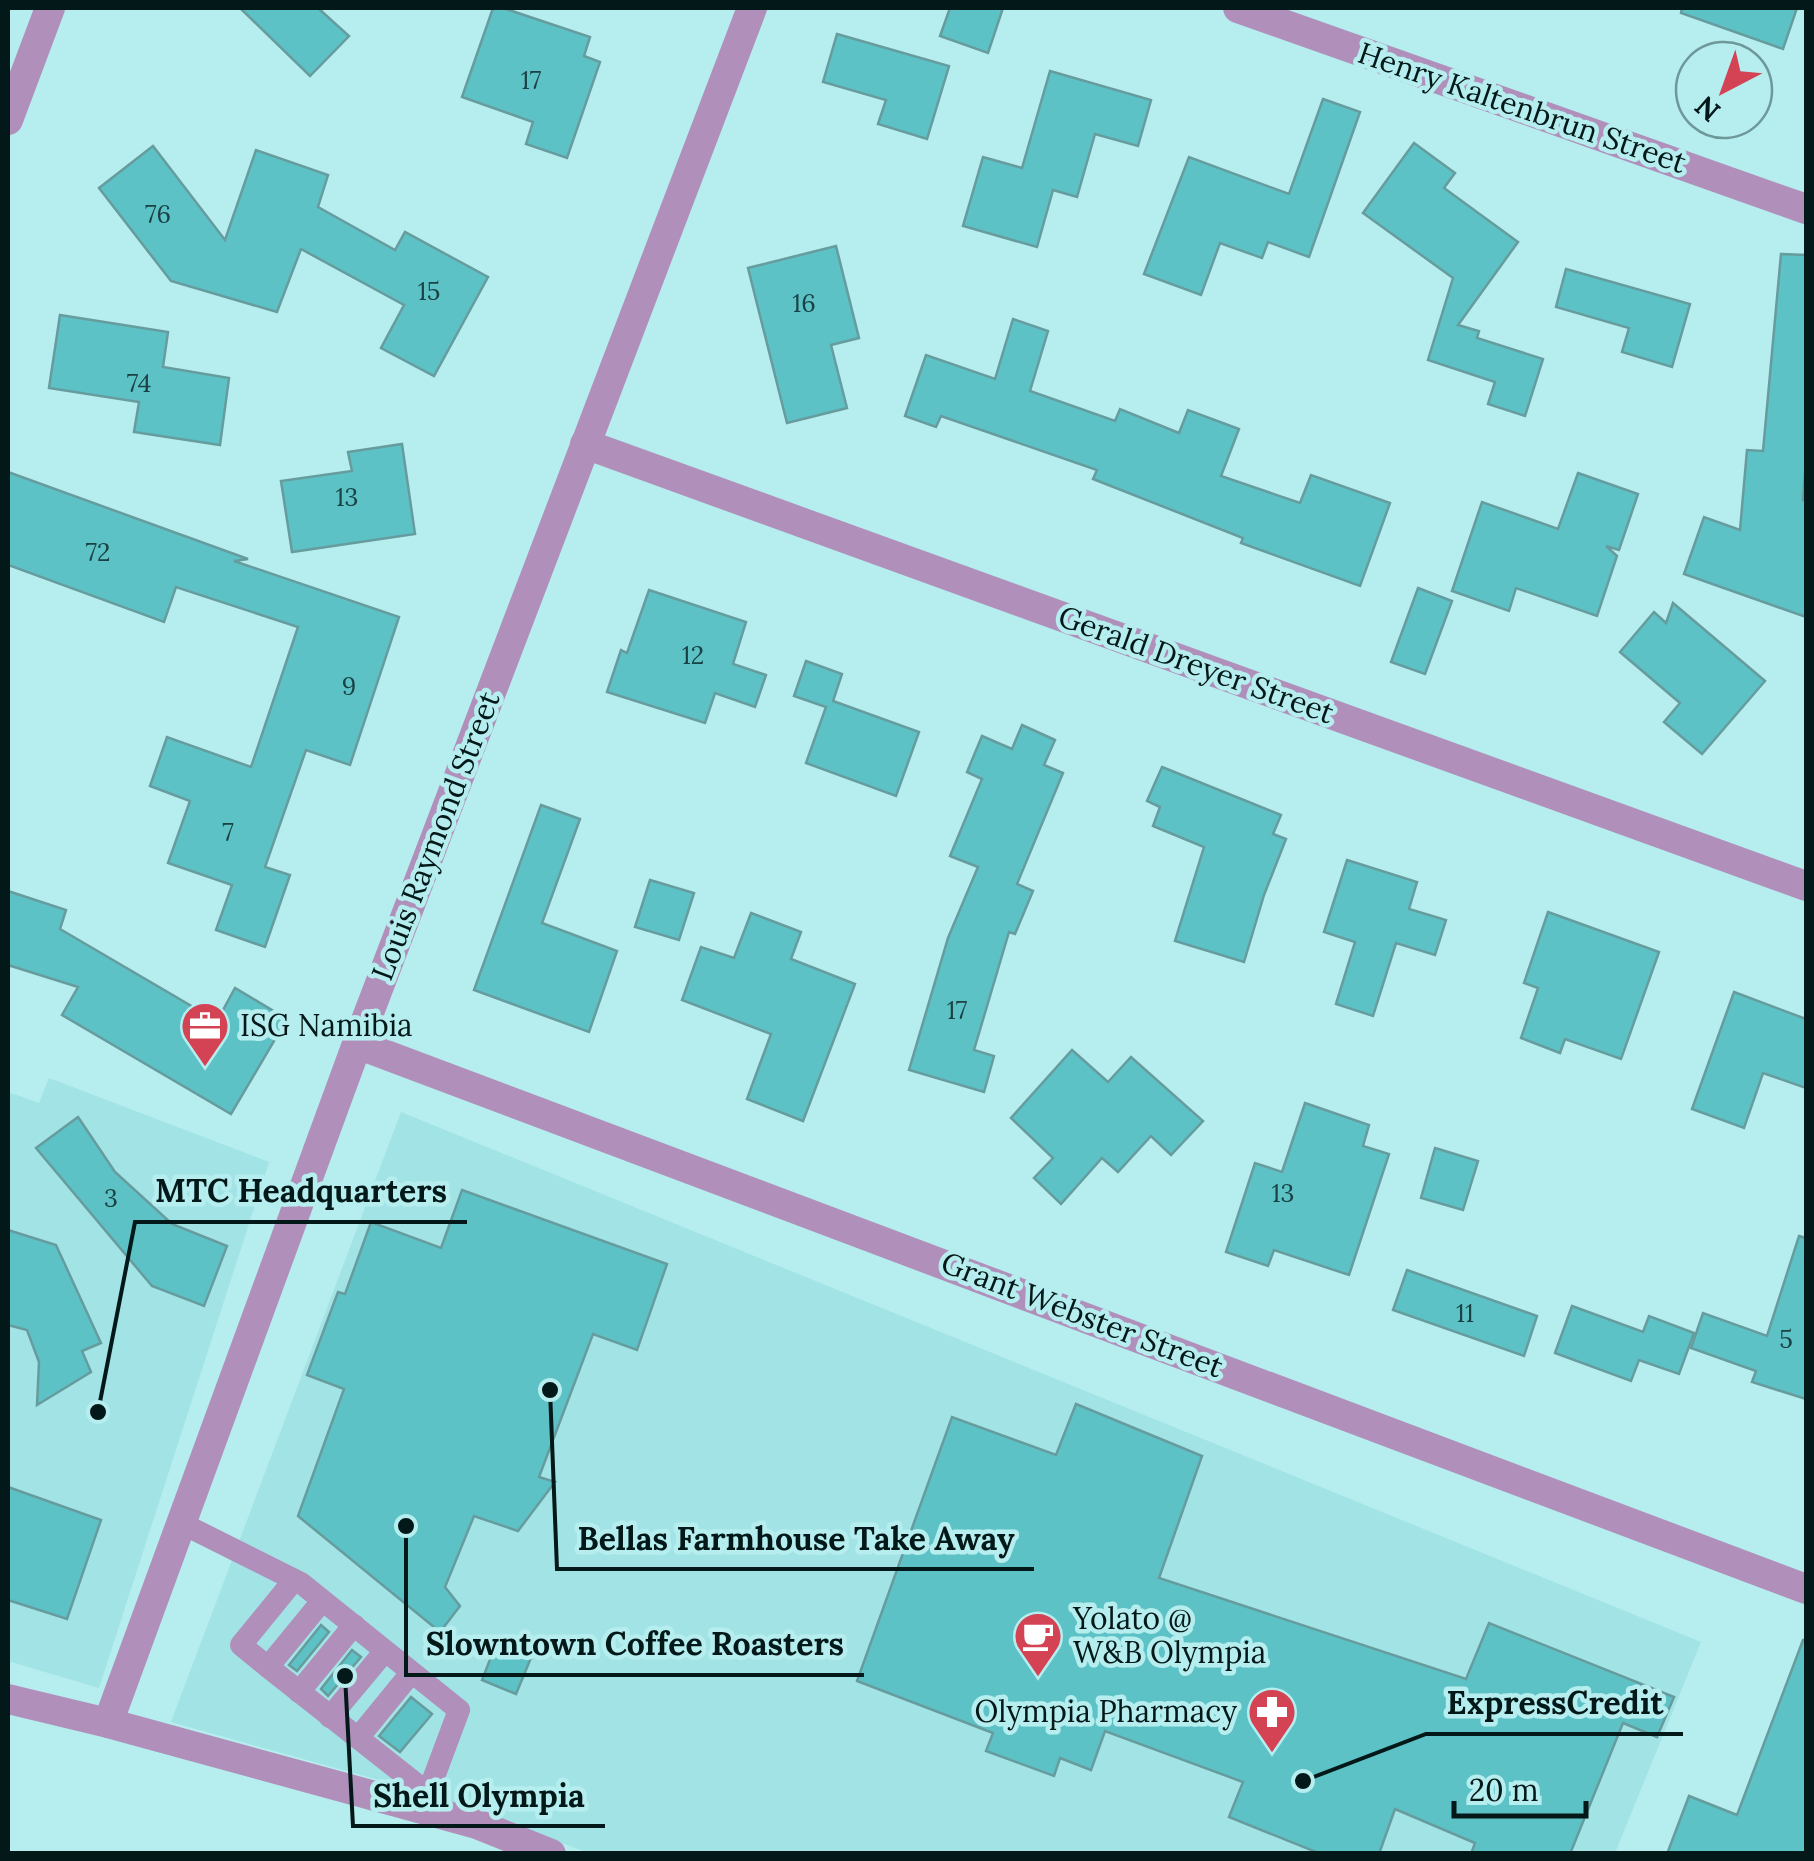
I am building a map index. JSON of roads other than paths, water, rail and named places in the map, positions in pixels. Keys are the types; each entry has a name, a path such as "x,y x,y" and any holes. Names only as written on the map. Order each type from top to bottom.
{"street":[{"path":"8,120 50,8"},
{"name":"Louis Raymond Street","path":"108,1723 357,1044 752,8"},
{"name":"Henry Kaltenbrun Street","path":"1238,8 1806,209"},
{"name":"Gerald Dreyer Street","path":"585,444 1806,886"},
{"name":"Grant Webster Street","path":"357,1044 1806,1588"},
{"path":"8,1699 426,1802 550,1854"}],"lane":[{"path":"182,1523 294,1580 459,1710 426,1802 358,1738 241,1645 294,1580"},
{"path":"268,1667 322,1600"},
{"path":"298,1692 354,1625"},
{"path":"330,1717 385,1651"},
{"path":"358,1738 412,1674"}],"place":[{"name":"ISG Namibia","path":"205,1068"},
{"name":"Bellas Farmhouse Take Away","path":"550,1390"},
{"name":"MTC Headquarters","path":"98,1412"},
{"name":"Slowntown Coffee Roasters","path":"406,1526"},
{"name":"Shell Olympia","path":"345,1676"},
{"name":"Yolato @ W&B Olympia","path":"1038,1678"},
{"name":"Olympia Pharmacy","path":"1272,1754"},
{"name":"ExpressCredit","path":"1303,1781"}]}
